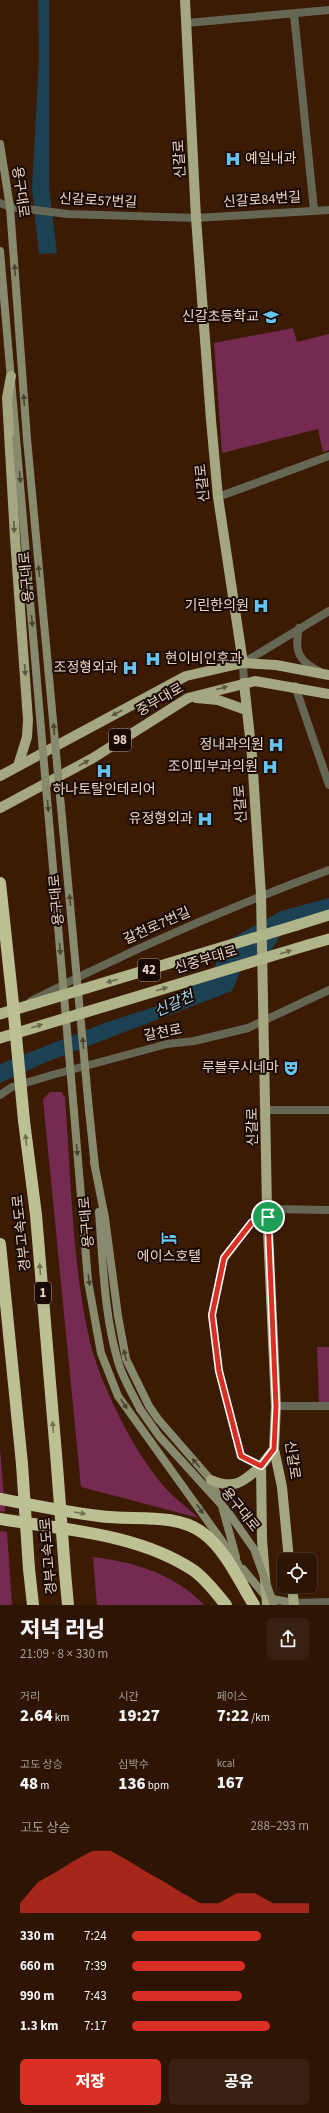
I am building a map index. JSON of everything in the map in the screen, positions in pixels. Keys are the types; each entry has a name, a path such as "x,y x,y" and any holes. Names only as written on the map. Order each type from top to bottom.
{"highway":[{"name":"경부고속도로","path":"0,883 24,1121 36,1215 68,1605"},
{"name":"신중부대로","path":"0,1015 329,915"},
{"name":"신중부대로","path":"0,1038 329,939"},
{"name":"경부고속도로","path":"0,1244 22,1464 34,1605"},
{"path":"0,1499 99,1516 137,1519 170,1519 186,1523 201,1532 215,1544 254,1605"},
{"path":"0,1520 105,1537 145,1547 173,1559 194,1571 212,1587 226,1605"},
{"path":"28,1605 30,1569"}],"main road":[{"name":"신갈로","path":"185,0 196,218 218,497 243,663"},
{"name":"용구대로","path":"0,144 10,207 27,439 106,1301 111,1333 120,1366 140,1409 159,1436 228,1512 254,1549 269,1603"},
{"name":"용구대로","path":"0,251 88,1281 101,1353 118,1396 237,1562 254,1605"},
{"path":"11,376 7,398 28,720 27,737 18,766"},
{"name":"중부대로","path":"0,776 186,676 243,663 276,665 326,674"},
{"name":"중부대로","path":"0,808 93,758 188,698 255,681 295,686 329,694"},
{"name":"신갈로","path":"244,683 252,756 261,900 265,1020 268,1213 276,1406 274,1449 282,1487 288,1553"},
{"path":"188,698 218,700 246,710"},
{"path":"94,1162 105,1218 118,1316 126,1359 146,1400 158,1420 211,1480 222,1506 237,1562 269,1603 294,1604 293,1593"},
{"path":"211,1480 224,1485 234,1485 246,1480 261,1466 274,1449"},
{"path":"261,1466 262,1539 269,1603"}],"street":[{"path":"187,23 329,10"},
{"path":"294,14 314,210"},
{"name":"신갈로57번길","path":"0,203 10,207 60,213 196,218"},
{"name":"신갈로84번길","path":"196,218 329,210"},
{"path":"218,497 329,456"},
{"path":"243,663 329,611"},
{"path":"299,628 296,647 299,656 311,668 326,674"},
{"name":"신갈로","path":"243,663 244,683"},
{"path":"295,686 329,785"},
{"name":"갈천로7번길","path":"0,1015 100,965 261,900 329,870"},
{"name":"갈천로","path":"0,1095 12,1088 52,1075 167,1044 230,1033 265,1020 329,990"},
{"path":"267,1110 329,1110"},
{"path":"261,1466 241,1456 219,1371 212,1315 224,1258 252,1222 268,1213 329,1210"},
{"path":"276,1406 329,1406"},
{"path":"294,1604 329,1602"}],"shaded area":[{"path":"293,328 297,342 329,334 329,450 323,452 318,429 222,453 214,343"},
{"path":"50,1092 61,1092 65,1097 76,1254 85,1316 96,1362 120,1418 140,1454 165,1488 199,1518 81,1487 43,1099"},
{"path":"317,1347 329,1347 329,1402 319,1402"},
{"path":"0,1448 5,1512 0,1511"},
{"path":"0,1531 7,1532 12,1605 0,1605"},
{"path":"93,1557 124,1562 153,1571 180,1585 193,1594 204,1605 97,1605"}],"water":[{"path":"38,0 49,0 49,187 57,253 39,254 32,189 39,58"},
{"name":"신갈천","path":"329,898 329,914 286,927 270,952 244,962 232,991 49,1061 0,1083 0,1064 104,1023 176,1000 214,968 227,941 281,911"}],"place":[{"name":"예일내과","path":"233,159"},
{"name":"신갈초등학교","path":"271,317"},
{"name":"기린한의원","path":"261,606"},
{"name":"현이비인후과","path":"153,659"},
{"name":"조정형외과","path":"130,668"},
{"name":"정내과의원","path":"276,745"},
{"name":"조이피부과의원","path":"270,767"},
{"name":"하나토탈인테리어","path":"104,771"},
{"name":"유정형외과","path":"205,819"},
{"name":"루블루시네마","path":"291,1068"},
{"name":"에이스호텔","path":"169,1238"}],"route":[{"path":"268,1217 276,1406 274,1449 261,1466 241,1456 219,1371 212,1315 224,1258 252,1222 268,1217"}]}
